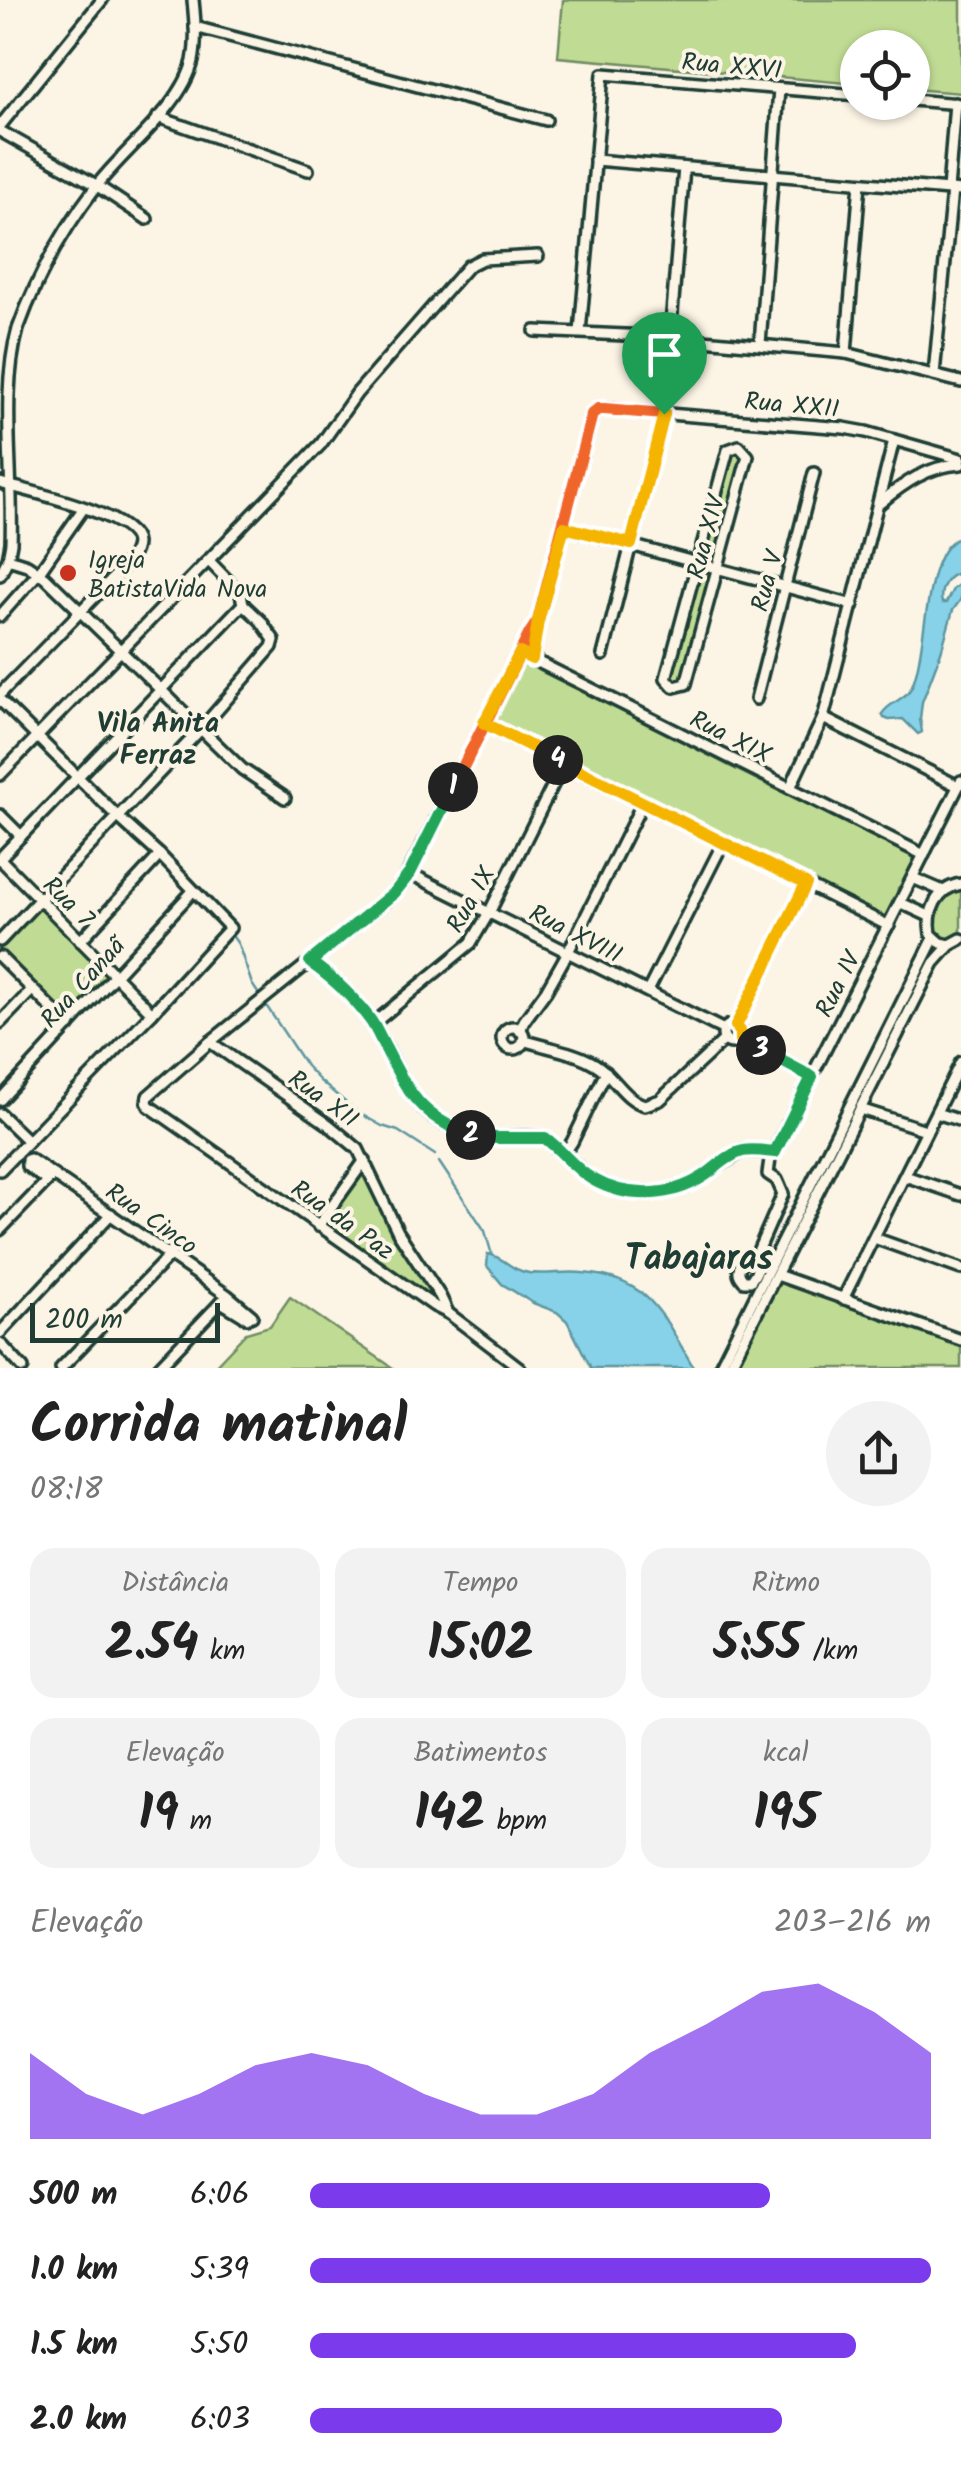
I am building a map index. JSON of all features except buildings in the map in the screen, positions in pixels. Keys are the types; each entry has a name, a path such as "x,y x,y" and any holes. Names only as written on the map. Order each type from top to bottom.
{"street":[{"path":"102,0 0,131 147,220"},
{"path":"0,575 11,543 6,484 12,346 46,265 96,186 180,92 194,52 193,0"},
{"path":"195,27 546,120"},
{"name":"Rua XXVI","path":"595,160 603,74 840,94"},
{"path":"760,344 779,89"},
{"path":"930,102 958,104 934,374"},
{"path":"158,117 308,170"},
{"path":"580,332 595,160 953,190"},
{"path":"670,337 684,168"},
{"path":"846,353 860,182"},
{"path":"0,775 321,444 368,380 468,266 482,259 538,256"},
{"path":"535,331 670,337 846,353 961,382"},
{"name":"Rua XXII","path":"564,527 592,414 598,409 844,428 961,462"},
{"path":"602,655 664,414"},
{"path":"790,788 823,718 894,440"},
{"name":"Rua XIV","path":"739,446 748,456 686,684 674,688 666,678 698,561 728,450 739,446"},
{"path":"878,505 916,476 961,462"},
{"name":"Rua V","path":"756,699 814,473"},
{"path":"0,1170 230,928 0,697 130,560 136,543 131,531 105,514 6,484"},
{"path":"0,616 40,572 83,509"},
{"path":"532,659 538,621 564,527 853,605"},
{"path":"8,560 40,572 242,768 285,798"},
{"path":"0,858 241,606 241,594 209,561"},
{"path":"0,941 272,647 274,640 269,631 241,606"},
{"path":"210,1042 388,899 410,873 538,621"},
{"name":"Rua XIX","path":"520,653 924,856"},
{"path":"823,718 960,783"},
{"path":"484,723 889,926"},
{"name":"Rua IX","path":"373,1024 466,948 490,911 564,763"},
{"name":"Rua IV","path":"775,1152 960,783"},
{"path":"515,1048 518,1033 568,952 643,802"},
{"path":"0,815 21,836"},
{"path":"648,991 723,842"},
{"path":"80,941 160,854"},
{"name":"Rua 7","path":"0,858 152,1013"},
{"name":"Rua XVIII","path":"410,873 648,991 724,1035"},
{"path":"913,878 943,891"},
{"path":"736,1026 806,884"},
{"path":"950,945 934,938 929,916 943,891 961,884"},
{"name":"Rua Canaã","path":"0,1100 193,891"},
{"path":"900,903 929,916"},
{"path":"776,1269 934,938"},
{"path":"719,1368 776,1269 934,963 961,939"},
{"path":"0,957 69,1026"},
{"path":"310,962 339,984 373,1024 408,1092 437,1120 473,1135 545,1138 600,1182 648,1193 686,1186 743,1151 775,1152 768,1173 777,1180 783,1194 755,1258"},
{"path":"0,1023 32,990"},
{"path":"552,1049 506,1046 503,1034 518,1033 552,1049 582,1057 606,1072 634,1101 650,1105 660,1100 731,1025 740,1031 740,1040"},
{"path":"724,1035 732,1044 740,1040"},
{"path":"740,1040 812,1077"},
{"name":"Rua da Paz","path":"210,1042 153,1090 147,1099 149,1106 448,1313 520,1368"},
{"name":"Rua XII","path":"210,1042 349,1140 365,1160 398,1232 448,1313"},
{"path":"844,1299 961,1062"},
{"path":"564,1154 606,1072"},
{"path":"860,1109 926,1130"},
{"path":"936,1113 961,1121"},
{"path":"0,1114 28,1141"},
{"path":"318,1226 365,1160"},
{"path":"905,1176 961,1195"},
{"name":"Rua Cinco","path":"0,1230 50,1178 111,1214 224,1298 161,1366"},
{"path":"0,1333 111,1214"},
{"path":"874,1238 961,1269"},
{"path":"61,1368 170,1255"},
{"path":"776,1269 844,1299 961,1340"},
{"path":"730,1368 763,1291"},
{"path":"0,1343 23,1368"}],"green space":[{"path":"563,0 961,0 961,93 930,90 930,30 840,30 840,82 558,57"},
{"path":"736,449 745,456 715,563 703,557 730,453"},
{"path":"704,568 714,573 685,680 676,683 670,676 699,571"},
{"path":"523,660 915,857 909,879 898,888 897,902 886,921 492,724"},
{"path":"961,887 961,935 949,941 942,939 934,933 932,917 945,894"},
{"path":"39,906 108,973 108,978 67,1020 0,950 0,945"},
{"path":"361,1171 367,1173 397,1238 438,1300 325,1228"},
{"path":"776,1283 961,1346 961,1368 736,1368"},
{"path":"290,1297 393,1368 213,1368 246,1333 270,1326"}],"water":[{"path":"958,538 961,577 956,574 949,579 941,599 946,603 961,583 961,599 953,610 922,702 922,732 918,734 903,719 889,720 882,714 911,688 938,563 946,547"},
{"path":"488,1254 529,1273 583,1273 625,1283 652,1303 694,1368 591,1368 567,1321 502,1284 487,1266"}],"waterway":[{"path":"231,934 252,984 306,1066 357,1112 398,1131 435,1155"},
{"path":"439,1162 485,1231 492,1255"}],"place":[{"name":"Igreja BatistaVida Nova","path":"68,573"}],"district":[{"name":"Vila Anita Ferraz","path":"158,738"},
{"name":"Tabajaras","path":"699,1257"}],"route":[{"path":"664,414 604,409 592,414 538,621 530,633 484,723 410,873 388,899 310,962 350,995 373,1024 408,1092 437,1120 473,1135 545,1138 590,1178 617,1189 648,1193 686,1186 743,1151 775,1152 812,1077 740,1040 736,1026 806,884 484,723 520,653 532,659 538,621 564,527 631,544 664,414"}]}
